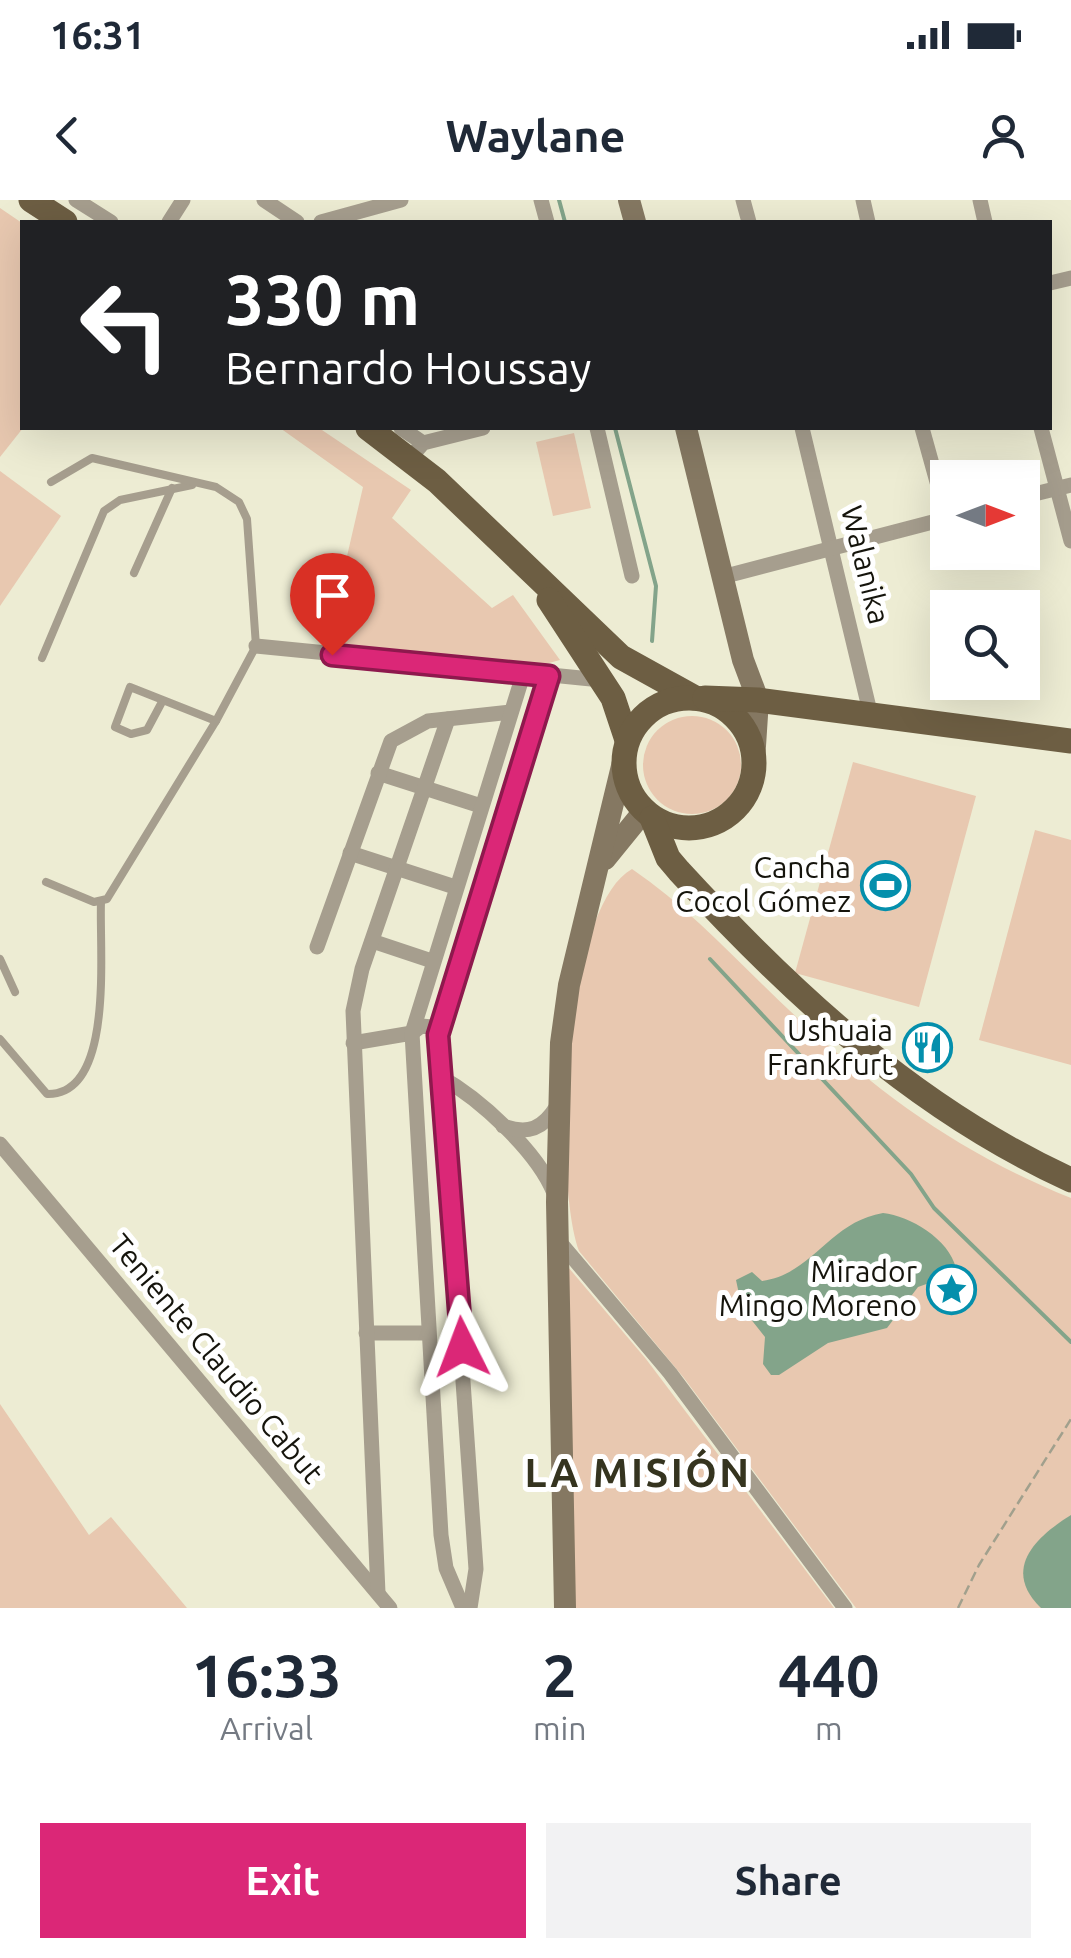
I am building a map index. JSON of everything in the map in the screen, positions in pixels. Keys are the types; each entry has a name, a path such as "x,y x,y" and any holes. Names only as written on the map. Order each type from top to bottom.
{"main road":[{"path":"31,200 62,220"},
{"path":"372,430 417,450 535,579 621,657 732,714 751,743 754,761 746,796 720,821 686,829 648,814"},
{"path":"535,579 621,715 632,797 648,814 678,871 831,1022 983,1138 1071,1180"},
{"path":"625,751 656,706 697,698 750,699 1071,741"}],"street":[{"path":"76,200 107,220"},
{"path":"264,200 294,220"},
{"path":"328,220 401,200"},
{"path":"402,430 417,450 477,430"},
{"path":"597,430 632,576"},
{"path":"686,430 743,660 754,761"},
{"name":"Walanika","path":"803,430 871,716"},
{"path":"923,430 931,460"},
{"path":"1042,430 1064,486 1071,541"},
{"path":"722,577 930,522"},
{"path":"256,646 523,676 602,680"},
{"path":"467,1608 446,1568 441,1535 412,1033 523,676"},
{"path":"467,1608 476,1570 438,1035 549,676"},
{"path":"318,947 391,741 401,731 448,719 511,712"},
{"path":"378,1593 353,1043 356,991 448,719"},
{"path":"565,1608 557,1106 564,1015 625,751"},
{"path":"378,773 481,806"},
{"path":"594,880 617,838 648,814"},
{"path":"350,853 455,886"},
{"path":"372,942 432,961"},
{"path":"353,1043 412,1033 427,1026 438,1035"},
{"path":"441,1076 474,1098 502,1126 544,1174 557,1202"},
{"path":"502,1126 529,1131 540,1126 557,1106"},
{"path":"415,1109 431,1117 443,1108"},
{"name":"Teniente Claudio Cabut","path":"0,1144 390,1608"},
{"path":"558,1240 670,1374 845,1608"},
{"path":"366,1333 428,1332"}],"lane":[{"path":"0,1039 47,1094 64,1092 82,1079 96,1042 101,902 111,894 182,786 221,720 256,646 246,519 232,496 206,485 92,458 51,482"},
{"path":"42,658 104,510 114,502 172,488 206,485"},
{"path":"134,573 172,488"},
{"path":"163,700 147,730 131,734 115,727 130,687 221,720"},
{"path":"46,882 101,902"},
{"path":"0,958 15,992"}],"path":[{"path":"958,1608 979,1565 1071,1419"}],"shaded area":[{"path":"0,208 20,222 21,430 0,457"},
{"path":"283,430 322,430 411,490 392,518 492,608 513,595 560,660 545,664 326,647 363,487"},
{"path":"574,433 591,508 553,516 536,442"},
{"path":"0,471 61,516 0,606"},
{"path":"692,716 711,720 727,730 737,746 741,765 737,784 727,800 711,810 692,814 673,810 657,800 647,784 643,765 647,746 657,730 673,720"},
{"name":"Cancha Cocol Gómez","path":"853,762 976,796 919,1007 795,973"},
{"path":"1035,830 1071,840 1071,1065 979,1040"},
{"path":"632,869 677,904 803,1023 897,1101 961,1144 1071,1198 1071,1608 856,1608 684,1378 579,1251 566,1167 570,1048 578,989 591,935 609,894"},
{"path":"883,1213 927,1231 945,1248 956,1268 949,1276 918,1287 887,1328 828,1343 779,1375 771,1375 763,1364 765,1337 742,1308 736,1280 752,1272 762,1281 780,1276 795,1269 848,1226"},
{"path":"568,1267 646,1359 834,1608 575,1608"},
{"path":"0,1404 89,1535 111,1517 187,1608 0,1608"},
{"path":"1071,1515 1071,1608 1041,1608 1024,1581 1024,1568 1035,1545"}],"waterway":[{"path":"559,200 564,220"},
{"path":"616,430 656,586 652,641"},
{"path":"710,959 911,1174 934,1208 1071,1342"}],"place":[{"name":"Cancha Cocol Gómez","path":"886,885"},
{"name":"Ushuaia Frankfurt","path":"928,1048"},
{"name":"Mirador Mingo Moreno","path":"952,1289"}],"district":[{"name":"LA MISIÓN","path":"638,1473"}],"route":[{"path":"332,655 549,676 438,1035 462,1347"}]}
